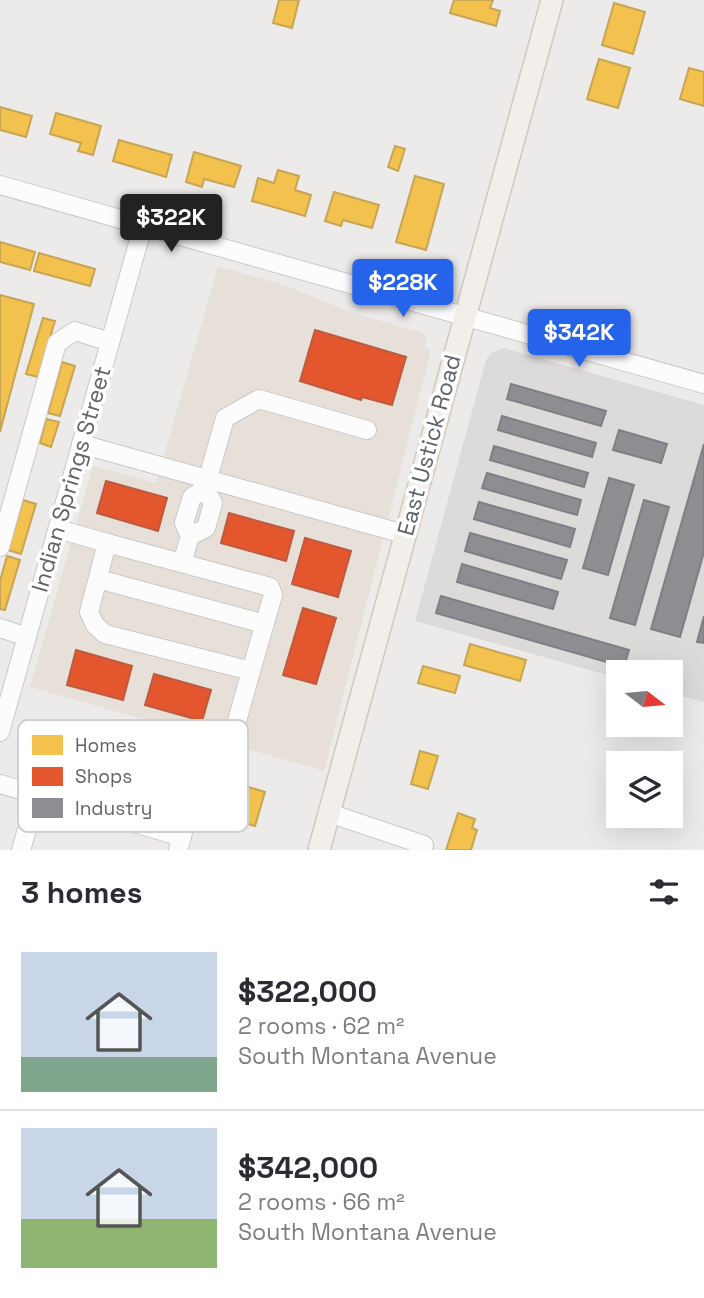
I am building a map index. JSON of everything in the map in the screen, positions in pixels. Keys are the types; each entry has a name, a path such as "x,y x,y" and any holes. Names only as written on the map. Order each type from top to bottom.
{"main road":[{"name":"East Ustick Road","path":"319,850 552,0"}],"street":[{"path":"0,186 704,384"},
{"name":"Indian Springs Street","path":"0,733 143,226"},
{"path":"0,547 57,343 75,331 110,342"},
{"path":"182,564 190,536 184,523 192,496 206,484 225,418 259,399 367,430"},
{"path":"81,444 206,484 404,534"},
{"path":"58,529 270,587 273,595 237,720"},
{"path":"107,543 89,612 95,625 105,634 251,671"},
{"path":"98,579 265,624"},
{"path":"0,628 27,637"},
{"path":"0,784 18,789"},
{"path":"329,813 424,845"},
{"path":"21,850 26,832"},
{"path":"145,832 180,844"}],"shaded area":[{"path":"218,266 287,286 350,312 422,333 426,337 425,348 431,350 324,771 248,749 248,720 146,720 30,687 93,466 156,483"},
{"path":"504,348 704,405 704,702 683,696 683,660 606,660 606,675 415,621 486,360 491,353"}],"building: Homes":[{"path":"279,0 299,0 292,28 273,23"},
{"path":"454,0 493,0 490,8 500,11 496,26 450,13"},
{"path":"614,3 645,12 633,54 602,45"},
{"path":"599,59 630,68 618,108 587,99"},
{"path":"689,68 704,72 704,106 680,99"},
{"path":"0,107 32,116 26,137 0,130"},
{"path":"56,113 101,126 93,155 78,151 81,143 50,134"},
{"path":"119,140 172,155 166,177 113,161"},
{"path":"395,146 405,149 398,171 388,167"},
{"path":"194,152 241,166 234,187 204,179 202,187 186,182"},
{"path":"278,170 299,176 295,190 311,195 305,216 252,201 258,178 274,183"},
{"path":"415,176 444,184 426,250 396,242"},
{"path":"334,192 379,205 372,228 343,220 341,226 325,221"},
{"path":"0,242 35,252 30,270 0,262"},
{"path":"39,253 95,269 90,286 34,271"},
{"path":"0,295 34,304 0,432"},
{"path":"43,318 55,321 38,377 26,374"},
{"path":"62,362 75,366 60,416 48,413"},
{"path":"46,419 59,422 51,447 40,443"},
{"path":"23,500 36,504 21,554 8,550"},
{"path":"7,556 20,560 5,610 0,609 0,581"},
{"path":"470,644 526,660 520,681 464,665"},
{"path":"423,666 460,676 455,693 418,683"},
{"path":"420,751 438,756 428,789 411,784"},
{"path":"248,787 265,792 255,826 248,824"},
{"path":"458,813 475,819 472,828 477,830 471,850 446,850"}],"building: Shops":[{"path":"315,330 406,357 392,405 362,397 361,400 300,381"},
{"path":"106,481 167,498 158,531 97,513"},
{"path":"229,513 294,531 286,561 221,543"},
{"path":"305,538 351,551 338,597 292,584"},
{"path":"303,608 336,618 316,684 283,675"},
{"path":"76,650 132,666 123,700 67,685"},
{"path":"154,674 211,690 202,720 145,705"}],"building: Industry":[{"path":"511,384 606,411 601,426 507,399"},
{"path":"502,416 596,443 592,457 498,430"},
{"path":"619,430 667,444 661,463 613,450"},
{"path":"704,444 704,552 680,637 651,629"},
{"path":"494,446 588,473 584,487 490,460"},
{"path":"487,473 581,500 577,515 482,488"},
{"path":"609,478 634,485 608,575 583,568"},
{"path":"644,500 669,507 635,625 610,618"},
{"path":"479,502 575,529 570,547 474,519"},
{"path":"470,533 567,560 561,579 465,551"},
{"path":"462,564 558,592 553,609 457,582"},
{"path":"441,596 629,650 626,660 606,662 436,613"},
{"path":"704,616 704,643 697,642"}]}
